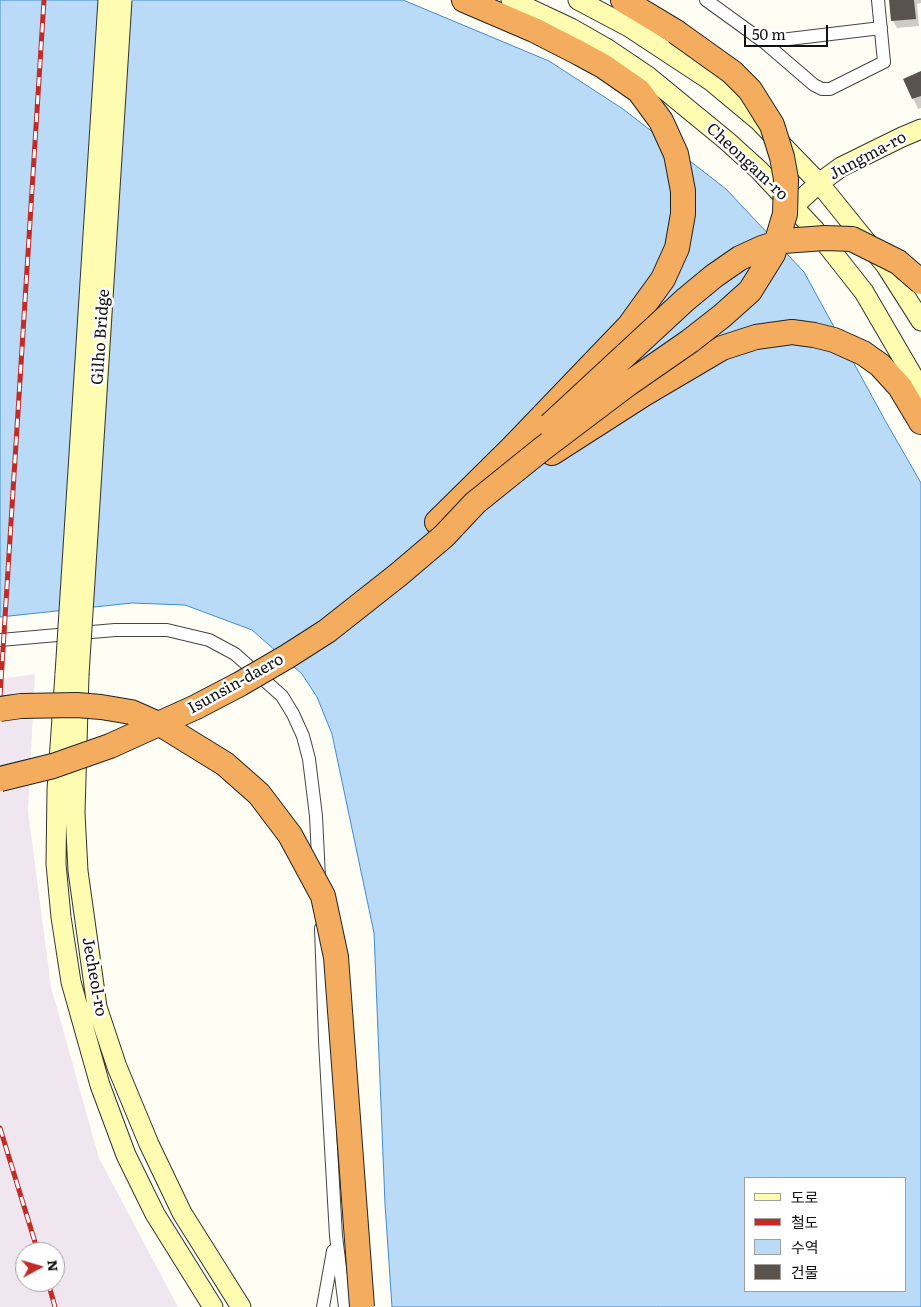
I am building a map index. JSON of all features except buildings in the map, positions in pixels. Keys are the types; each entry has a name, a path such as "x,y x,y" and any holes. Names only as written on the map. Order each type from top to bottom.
{"highway":[{"path":"440,529 512,448 629,326 663,279 677,248 683,214 683,190 676,154 661,121 639,92 603,66 535,31 464,0"},
{"path":"440,529 542,449 722,316 750,291 773,254 785,214 786,179 782,157 772,125 750,90 732,72 676,32 623,0"},
{"path":"440,529 686,300 714,276 740,258 783,241 825,238 852,239 898,262 921,282"},
{"path":"440,529 538,462 644,394 722,348 756,337 792,332 834,340 863,353 880,365 919,407"},
{"name":"Isunsin-daero","path":"0,764 43,754 106,732 180,699 268,651 312,623 388,564 440,529"},
{"name":"Isunsin-daero","path":"0,779 53,766 110,746 240,684 327,631 398,575 440,529"},
{"path":"0,709 21,706 77,705 131,712 165,727 225,764 259,794 290,835 323,896 336,957 348,1305"}],"main road":[{"name":"Gilho Bridge","path":"72,674 108,0"},
{"name":"Gilho Bridge","path":"72,674 122,0"},
{"name":"Cheongam-ro","path":"511,0 571,28 606,48 649,77 759,170 794,206 864,292 919,407"},
{"path":"578,0 629,27 711,81 759,121 819,183 886,266 921,321"},
{"name":"Jungma-ro","path":"794,206 819,183 841,167 902,136 921,130"},
{"name":"Jecheol-ro","path":"72,674 75,823 78,871 97,1007 117,1067 182,1212 241,1307"},
{"name":"Jecheol-ro","path":"72,674 57,790 56,864 60,916 71,982 100,1085 126,1155 155,1214 213,1307"}],"street":[{"path":"706,0 764,42 814,85 822,89 830,89 884,62 878,0"},
{"path":"764,42 881,28"},
{"path":"0,640 115,630 167,630 209,640 235,654 268,682 282,696 293,714 303,736 309,759 316,816 325,1041 336,1236 348,1305"},
{"path":"323,1307 336,1236"},
{"path":"223,1278 237,1298 249,1307"}],"shaded area":[{"path":"35,674 28,811 51,987 99,1158 178,1307 0,1307 0,679"}],"water":[{"path":"0,0 403,0 549,61 623,109 726,189 804,272 921,483 921,1307 392,1307 385,1204 374,933 332,734 317,697 302,674 252,630 185,605 132,603 0,617"}],"railway":[{"path":"0,697 44,0"},
{"path":"0,1128 35,1242"},
{"path":"51,1292 55,1307"}]}
